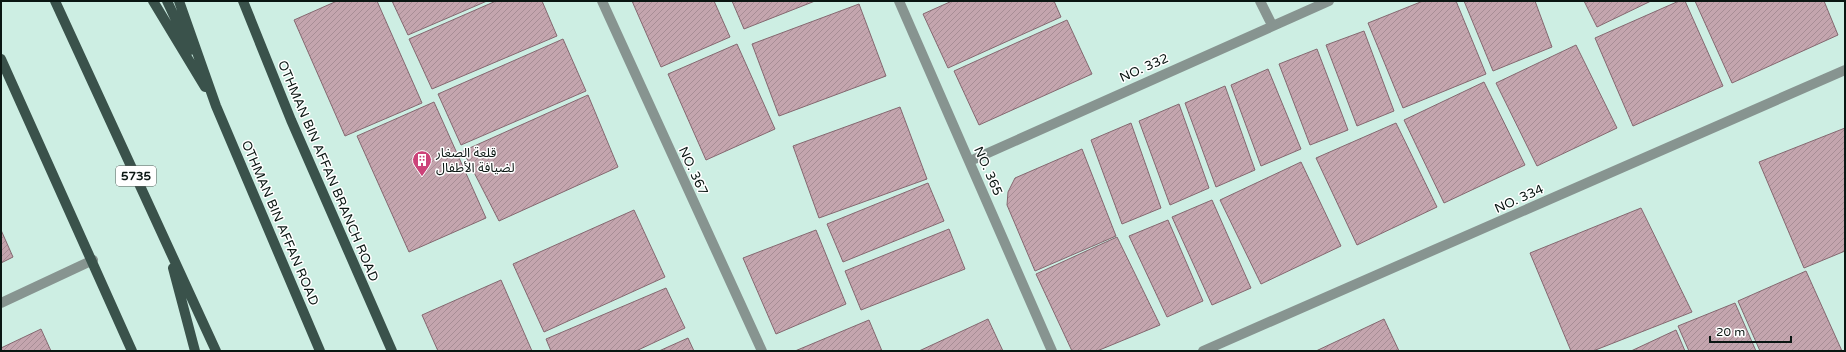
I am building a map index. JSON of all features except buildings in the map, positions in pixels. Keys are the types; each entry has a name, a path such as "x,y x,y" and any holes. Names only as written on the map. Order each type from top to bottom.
{"main road":[{"name":"5735","path":"55,1 216,351"},
{"path":"153,1 216,106"},
{"name":"OTHMAN BIN AFFAN ROAD","path":"167,1 216,106 320,350"},
{"name":"OTHMAN BIN AFFAN ROAD","path":"179,1 216,106"},
{"name":"OTHMAN BIN AFFAN BRANCH ROAD","path":"243,1 291,120 392,351"},
{"path":"1,59 93,260 132,351"},
{"path":"165,238 195,351"}],"street":[{"name":"NO. 367","path":"602,1 762,351"},
{"name":"NO. 365","path":"899,1 1052,351"},
{"path":"1260,1 1272,25"},
{"name":"NO. 332","path":"970,161 1272,25 1329,1"},
{"name":"NO. 334","path":"1203,351 1845,70"},
{"path":"1,303 93,260"}],"place":[{"name":"قلعة الصغار لضيافة الأطفال","path":"422,177"}]}
